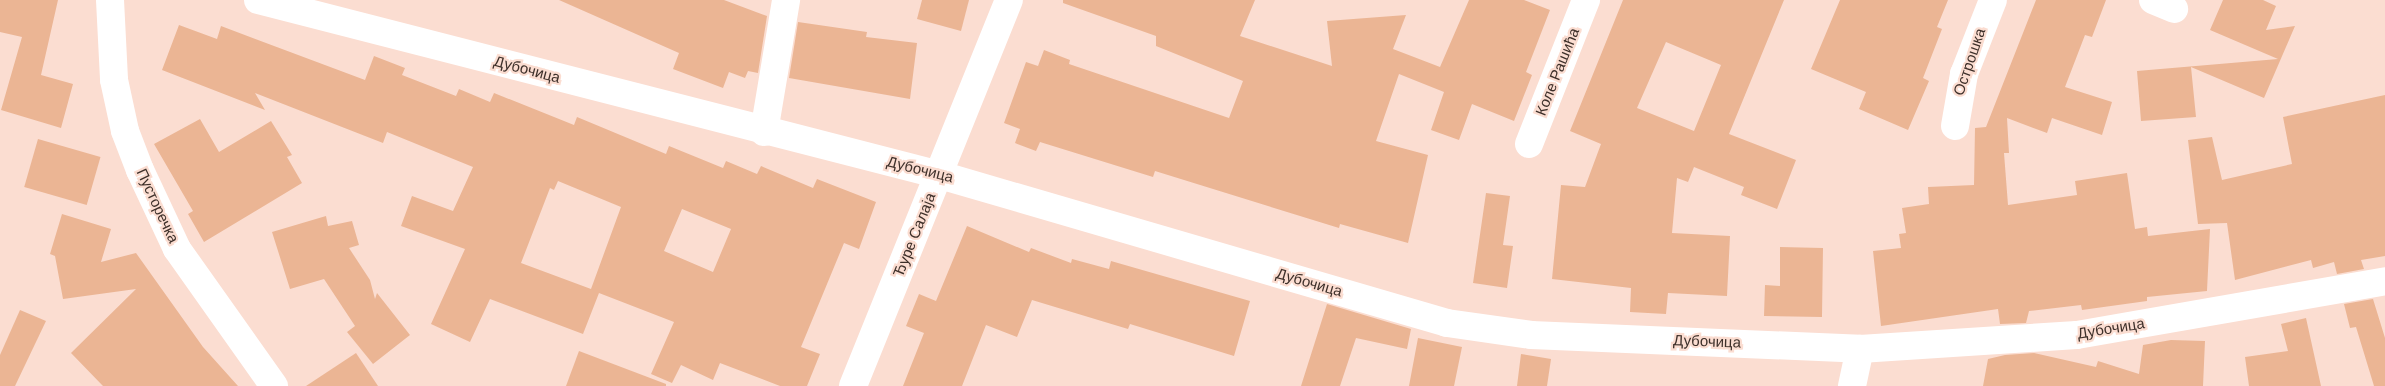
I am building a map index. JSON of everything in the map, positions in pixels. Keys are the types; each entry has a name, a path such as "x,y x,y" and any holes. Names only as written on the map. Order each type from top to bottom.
{"street":[{"name":"Пусторечка","path":"110,0 114,80 124,131 140,170 177,249 274,386"},
{"name":"Дубочица","path":"258,0 764,132 940,175 1446,323 1531,335 1860,349 2077,335 2385,280"},
{"path":"764,132 786,0"},
{"name":"Ђуре Салаја","path":"853,386 940,175 1009,0"},
{"name":"Коле Рашића","path":"1529,144 1586,0"},
{"name":"Острошка","path":"1955,126 1964,74 1993,0"},
{"path":"1852,386 1860,349"}],"building":[{"path":"0,0 58,0 41,75 73,84 61,128 1,110 22,37 0,32"},
{"path":"559,0 724,0 767,16 758,73 748,71 745,78 729,72 723,88 673,69 679,53"},
{"path":"922,0 969,0 961,31 917,19"},
{"path":"1063,0 1255,0 1240,36 1332,66 1327,21 1406,15 1393,49 1440,67 1469,0 1524,0 1550,10 1526,72 1532,75 1514,121 1472,104 1459,140 1431,130 1444,92 1399,74 1376,141 1428,155 1408,243 1340,224 1339,228 1155,171 1153,177 1040,142 1036,151 1015,143 1020,129 1004,123 1026,62 1038,66 1044,50 1070,60 1069,64 1229,118 1243,81 1156,46 1156,36 1063,3"},
{"path":"1623,0 1784,0 1729,134 1796,160 1777,209 1741,195 1744,187 1694,167 1688,182 1677,178 1672,233 1730,236 1727,296 1668,293 1666,314 1630,312 1631,288 1552,279 1561,185 1585,187 1601,144 1570,131","holes":["1666,42 1721,65 1694,131 1637,108"]},
{"path":"1840,0 1948,0 1937,27 1942,29 1923,78 1929,81 1908,130 1859,109 1866,92 1811,69"},
{"path":"2036,0 2106,0 2092,37 2085,35 2065,87 2112,102 2102,135 2052,118 2047,133 2007,118 2009,153 2004,153 2008,205 2077,195 2075,181 2127,173 2135,229 2147,227 2148,236 2210,229 2207,291 2147,297 2147,301 2082,310 2081,305 2029,311 2026,323 2000,324 1998,309 1881,326 1873,251 1901,248 1899,234 1906,233 1902,208 1929,204 1928,187 1974,185 1975,128 1986,127"},
{"path":"2223,0 2263,0 2276,6 2266,30 2295,26 2264,98 2191,67 2196,117 2141,121 2137,71 2278,59 2210,30"},
{"path":"798,22 867,32 866,37 917,43 910,99 789,78"},
{"path":"179,25 217,39 221,26 365,80 374,56 405,68 402,75 456,96 459,89 490,102 494,93 574,125 577,117 666,154 669,146 723,168 726,161 757,174 761,166 813,188 817,179 876,202 859,249 844,243 801,347 820,354 807,386 780,386 720,363 713,380 681,365 672,383 651,374 674,322 599,293 583,334 490,299 470,342 431,324 465,249 401,226 412,196 453,211 473,167 387,132 383,143 255,93 265,110 162,70","holes":["558,181 621,207 591,289 521,263 550,188 554,190","682,209 731,229 713,272 664,251"]},
{"path":"2385,95 2385,256 2361,260 2364,269 2337,274 2334,262 2313,268 2311,260 2235,280 2227,223 2198,224 2188,140 2212,137 2222,180 2292,164 2283,117"},
{"path":"200,119 219,152 271,121 292,155 287,157 302,183 204,242 188,214 193,211 154,144"},
{"path":"38,139 100,157 87,205 24,187"},
{"path":"1486,193 1510,196 1503,245 1513,246 1507,288 1473,283"},
{"path":"62,214 111,229 101,262 136,253 203,347 238,386 103,386 71,353 136,289 63,299 55,256 50,254"},
{"path":"326,216 328,226 352,221 359,245 349,248 370,280 375,299 377,293 410,335 373,364 347,332 355,326 324,279 290,289 272,232"},
{"path":"967,226 1029,252 1031,248 1071,263 1072,259 1109,269 1111,261 1250,301 1234,356 1130,324 1128,329 1032,300 1017,337 986,325 962,386 903,386 924,333 906,326 919,294 936,301"},
{"path":"1780,247 1823,248 1822,317 1764,316 1765,285 1780,286"},
{"path":"2373,299 2385,338 2385,386 2374,386 2356,327 2350,328 2344,304"},
{"path":"1327,304 1411,329 1407,349 1356,338 1340,386 1301,386"},
{"path":"20,310 46,321 15,386 0,386 0,355"},
{"path":"2306,318 2321,386 2249,386 2245,357 2288,351 2281,324"},
{"path":"1418,338 1462,347 1454,386 1409,386"},
{"path":"2171,340 2205,341 2203,386 1983,386 1988,359 2005,355 2034,353 2096,367 2098,361 2139,374 2143,345"},
{"path":"579,351 666,384 666,386 566,386"},
{"path":"356,353 378,386 306,386"},
{"path":"1521,354 1551,359 1547,386 1517,386"}]}
